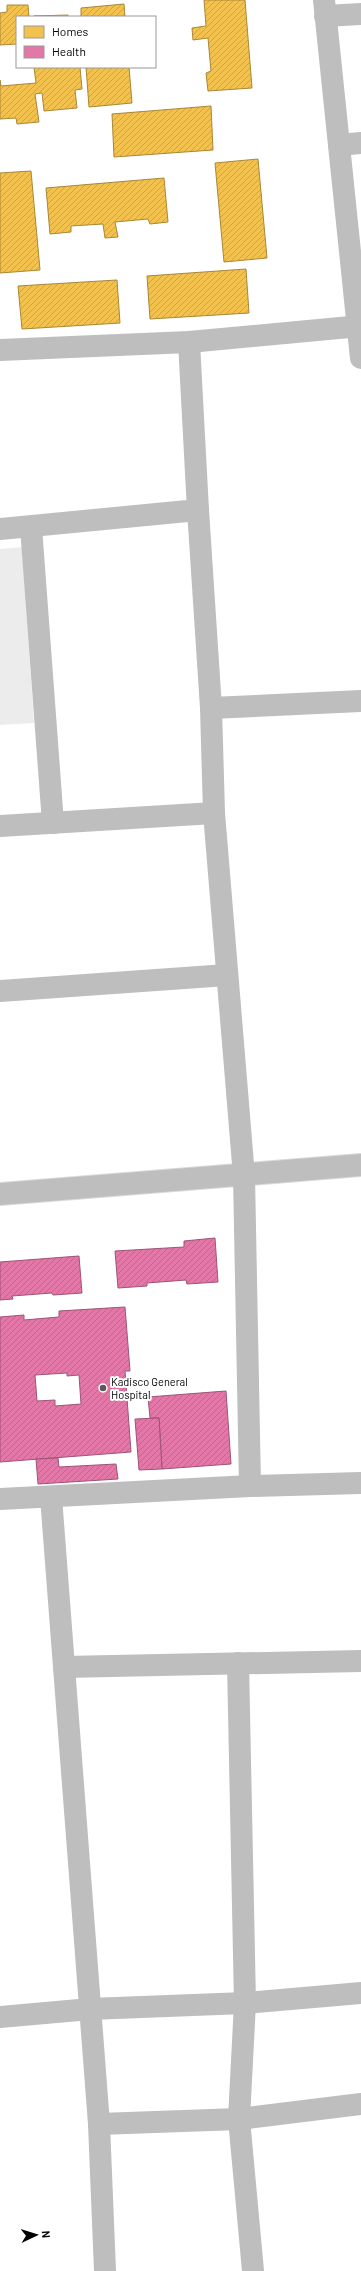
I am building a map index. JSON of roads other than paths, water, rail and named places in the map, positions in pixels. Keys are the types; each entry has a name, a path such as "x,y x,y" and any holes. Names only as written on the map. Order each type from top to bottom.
{"street":[{"path":"361,14 325,8 359,326 361,358"},
{"path":"339,145 361,143"},
{"path":"0,350 189,342 359,326"},
{"path":"189,342 211,708 214,813 244,1176 250,1486"},
{"path":"0,529 198,510"},
{"path":"31,527 53,823"},
{"path":"211,708 361,701"},
{"path":"0,826 214,813"},
{"path":"0,991 227,975"},
{"path":"0,1194 244,1176 361,1165"},
{"path":"0,1499 250,1486 361,1483"},
{"path":"51,1497 99,2124 105,2271"},
{"path":"64,1668 361,1661"},
{"path":"238,1663 245,2003 239,2119 253,2271"},
{"path":"0,2017 90,2009 245,2003 361,1993"},
{"path":"99,2124 239,2119 361,2104"}],"place":[{"name":"Kadisco General Hospital","path":"103,1388"}]}
